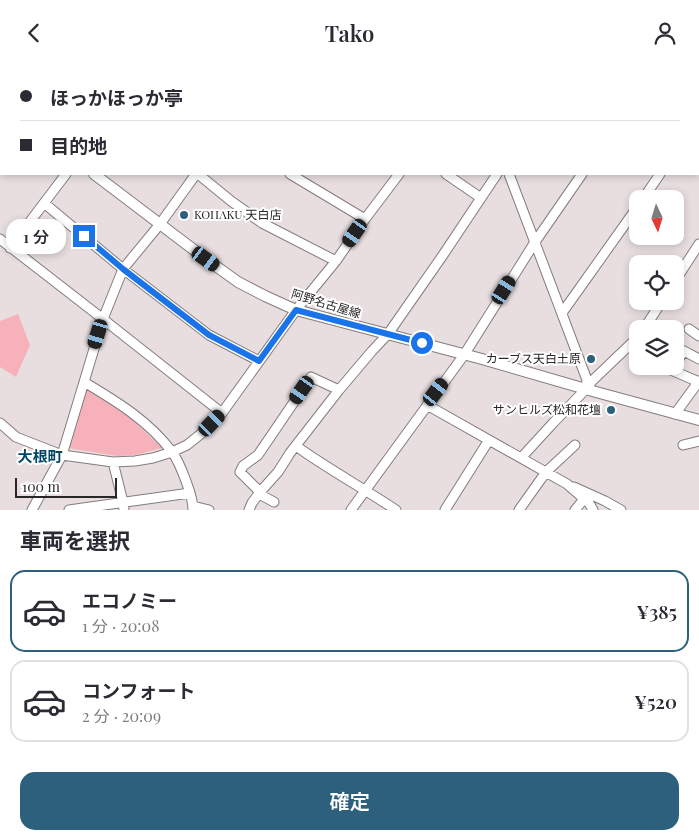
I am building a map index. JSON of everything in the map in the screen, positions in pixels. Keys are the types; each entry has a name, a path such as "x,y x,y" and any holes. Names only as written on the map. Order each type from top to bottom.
{"main road":[{"name":"阿野名古屋線","path":"95,175 238,282 296,310 699,420"}],"street":[{"path":"10,248 65,175"},
{"path":"32,510 62,455 103,319 123,269 160,224 196,175"},
{"path":"198,175 262,223 336,261"},
{"path":"292,175 365,219"},
{"path":"0,423 16,437 62,455 113,462 152,458 172,453 187,445 222,413 296,310 336,261 398,175"},
{"path":"447,175 481,198"},
{"path":"249,510 259,493 278,472 290,453 339,390 388,334 495,175"},
{"path":"508,175 587,380 586,389"},
{"path":"350,510 464,355 535,242 581,175"},
{"path":"649,190 659,175"},
{"path":"44,203 123,269 209,335 259,361"},
{"path":"562,313 629,219"},
{"path":"0,239 222,413"},
{"path":"684,267 699,244"},
{"path":"689,329 699,336"},
{"path":"520,457 592,381 629,347"},
{"path":"684,351 699,359"},
{"path":"675,414 699,381 683,375"},
{"path":"274,502 259,493 240,472 241,469 247,462 258,455 311,377 339,390"},
{"path":"84,382 116,401 140,419 157,436 172,453 182,471 193,508 209,510"},
{"path":"427,405 567,484 621,510"},
{"path":"445,510 489,440"},
{"path":"683,445 699,441"},
{"path":"519,510 546,472 575,445"},
{"path":"296,446 396,510"},
{"path":"113,462 124,506"},
{"path":"567,484 589,503 593,510"},
{"path":"69,510 124,506 190,493"},
{"path":"575,510 584,499"}],"shaded area":[{"path":"18,314 30,345 16,377 0,367 0,321"},
{"path":"87,386 124,412 162,448 135,455 117,456 68,448"}],"place":[{"name":"KOHAKU 天白店","path":"184,215"},
{"name":"カーブス天白土原","path":"591,359"},
{"name":"サンヒルズ松和花壇","path":"611,410"}],"district":[{"name":"大根町","path":"40,457"}],"route":[{"path":"84,236 123,269 209,335 259,361 296,310 422,343"}]}
